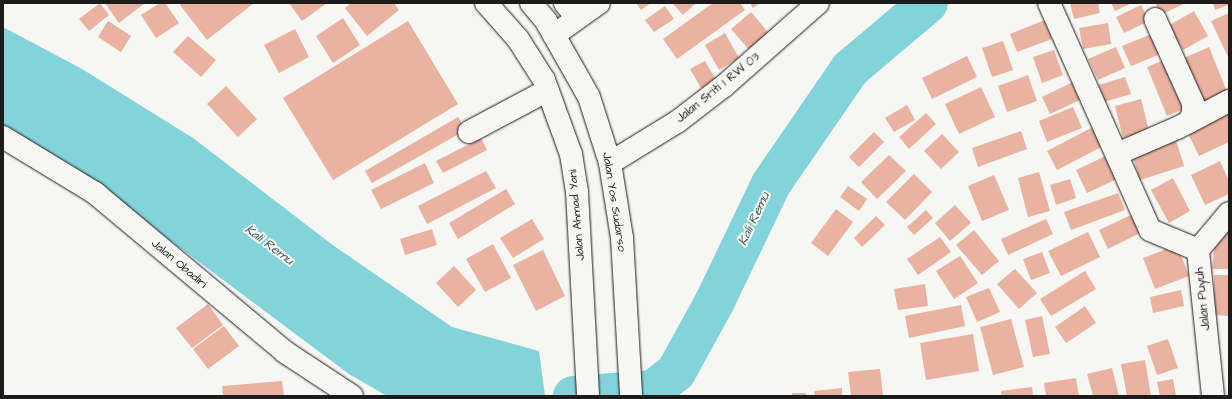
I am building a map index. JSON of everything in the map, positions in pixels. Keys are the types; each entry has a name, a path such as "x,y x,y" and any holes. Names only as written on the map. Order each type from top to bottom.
{"main road":[{"name":"Jalan Ahmad Yani","path":"486,3 518,39 548,90 571,154 577,192 588,396"},
{"name":"Jalan Yos Sudarso","path":"531,3 550,28 589,97 610,163 627,309 631,396"},
{"path":"518,39 550,28 571,11 599,3"},
{"name":"Jalan Sriti 1 RW 03","path":"610,163 677,122 724,86 818,3"},
{"path":"1049,3 1150,230 1198,250"},
{"path":"1155,19 1193,103 1189,122"},
{"path":"469,132 548,90"},
{"path":"1117,154 1189,122 1229,101"},
{"name":"Jalan Obadiri","path":"3,137 95,193 285,352 352,396"},
{"name":"Jalan Puyuh","path":"1213,396 1198,250 1229,213"}],"water":[{"path":"3,27 82,69 193,138 334,246 452,327 539,351 545,396 387,396 349,374 104,191 3,129"}],"building":[{"path":"100,3 109,15 89,31 79,19"},
{"path":"105,3 145,3 119,23"},
{"path":"160,3 165,3 179,23 156,38 141,15"},
{"path":"183,3 254,3 207,40 180,5"},
{"path":"289,3 327,3 302,21"},
{"path":"351,3 394,3 399,10 367,36 345,8"},
{"path":"636,3 651,3 641,10"},
{"path":"672,3 696,3 683,15"},
{"path":"713,3 740,3 745,10 677,59 663,39"},
{"path":"750,3 760,3 753,8"},
{"path":"1070,3 1098,3 1100,13 1074,19"},
{"path":"1111,3 1132,3 1115,11"},
{"path":"1155,3 1185,3 1161,15"},
{"path":"1213,3 1229,3 1229,5 1215,10"},
{"path":"1141,5 1149,21 1124,33 1116,17"},
{"path":"665,6 674,19 654,32 645,20"},
{"path":"1194,11 1208,36 1183,50 1168,26"},
{"path":"751,12 771,36 751,52 731,29"},
{"path":"1229,13 1229,59 1211,21"},
{"path":"343,18 360,45 333,63 316,36"},
{"path":"1045,20 1052,39 1017,52 1010,34"},
{"path":"108,21 131,36 121,52 98,37"},
{"path":"408,21 458,104 333,180 283,98"},
{"path":"1108,23 1111,44 1083,49 1079,28"},
{"path":"295,29 309,57 279,73 264,45"},
{"path":"725,33 739,58 719,70 705,45"},
{"path":"1154,33 1163,53 1131,66 1122,46"},
{"path":"188,36 216,60 201,77 173,52"},
{"path":"1003,41 1013,70 992,77 982,48"},
{"path":"1116,47 1125,68 1098,80 1088,59"},
{"path":"1209,47 1229,97 1206,107 1184,58"},
{"path":"1054,50 1063,75 1042,83 1033,57"},
{"path":"967,56 977,77 932,99 922,78"},
{"path":"1164,60 1184,109 1167,116 1147,67"},
{"path":"705,61 716,80 701,88 690,69"},
{"path":"1028,75 1037,101 1007,112 998,86"},
{"path":"1125,77 1131,94 1104,102 1099,85"},
{"path":"1073,82 1082,99 1050,114 1042,97"},
{"path":"226,86 257,119 238,137 207,104"},
{"path":"981,87 995,117 959,134 945,104"},
{"path":"1141,99 1149,131 1123,138 1115,106"},
{"path":"907,105 915,120 894,132 885,118"},
{"path":"1229,106 1229,142 1199,156 1185,127"},
{"path":"1073,107 1082,128 1047,142 1039,121"},
{"path":"926,113 936,124 909,149 899,137"},
{"path":"458,117 466,130 372,183 365,171"},
{"path":"1095,126 1105,145 1057,170 1047,151"},
{"path":"1021,131 1027,149 978,167 972,148"},
{"path":"874,132 884,142 859,167 849,157"},
{"path":"942,134 959,152 941,169 924,151"},
{"path":"1175,137 1184,166 1140,180 1131,151"},
{"path":"481,138 487,150 443,173 436,161"},
{"path":"1110,154 1121,177 1087,193 1076,170"},
{"path":"889,155 906,171 877,199 861,182"},
{"path":"1220,161 1229,181 1229,194 1205,205 1191,175"},
{"path":"425,163 434,183 381,209 371,190"},
{"path":"486,171 496,188 427,224 418,206"},
{"path":"1039,172 1050,211 1028,217 1018,178"},
{"path":"914,174 932,192 905,220 886,202"},
{"path":"994,175 1009,210 982,221 968,186"},
{"path":"1173,178 1190,211 1169,223 1151,190"},
{"path":"1070,179 1076,198 1056,205 1050,185"},
{"path":"848,186 867,199 859,211 840,197"},
{"path":"506,189 515,204 458,239 449,223"},
{"path":"1118,193 1125,210 1071,230 1064,212"},
{"path":"955,205 971,223 950,241 935,223"},
{"path":"836,209 853,222 828,256 811,243"},
{"path":"926,210 933,218 914,235 907,227"},
{"path":"1131,215 1140,233 1108,249 1099,230"},
{"path":"876,216 885,225 862,247 854,238"},
{"path":"532,219 544,239 513,258 500,238"},
{"path":"1046,219 1053,234 1008,255 1001,239"},
{"path":"1229,226 1229,269 1212,269 1215,239"},
{"path":"432,229 437,245 405,255 400,239"},
{"path":"974,230 999,261 982,275 956,245"},
{"path":"1088,232 1100,257 1061,276 1048,251"},
{"path":"940,237 951,252 918,275 907,259"},
{"path":"493,244 511,278 485,292 466,259"},
{"path":"1177,245 1189,276 1155,289 1143,258"},
{"path":"543,250 565,296 536,311 513,265"},
{"path":"1042,252 1050,273 1031,280 1023,259"},
{"path":"960,256 978,283 954,299 936,271"},
{"path":"454,266 476,290 458,307 436,283"},
{"path":"1015,269 1037,293 1019,309 997,284"},
{"path":"1085,271 1096,289 1051,316 1040,299"},
{"path":"1214,275 1229,275 1229,316 1214,315"},
{"path":"925,284 928,306 898,310 894,289"},
{"path":"989,288 1000,312 977,322 966,297"},
{"path":"1181,290 1184,306 1153,313 1150,297"},
{"path":"208,304 223,325 192,348 176,328"},
{"path":"961,305 965,326 909,338 905,316"},
{"path":"1085,306 1096,323 1066,343 1055,327"},
{"path":"1042,316 1050,354 1033,357 1025,320"},
{"path":"1011,319 1024,367 993,375 980,327"},
{"path":"224,326 239,346 208,369 193,349"},
{"path":"973,334 979,371 926,380 920,343"},
{"path":"1168,339 1178,368 1157,375 1147,346"},
{"path":"1145,360 1151,396 1127,396 1121,364"},
{"path":"1112,368 1119,396 1093,396 1087,374"},
{"path":"880,369 883,396 851,396 848,372"},
{"path":"1076,378 1079,396 1046,396 1044,383"},
{"path":"1173,379 1176,396 1160,396 1157,382"},
{"path":"282,381 284,396 223,396 222,386"},
{"path":"1032,387 1033,396 1002,396 1001,391"},
{"path":"842,388 842,396 815,396 814,391"},
{"path":"792,393 806,393 806,396 792,396"}],"waterway":[{"name":"Kali Remu","path":"573,396 653,390 676,372 715,301 771,184 850,69 928,3"}]}
